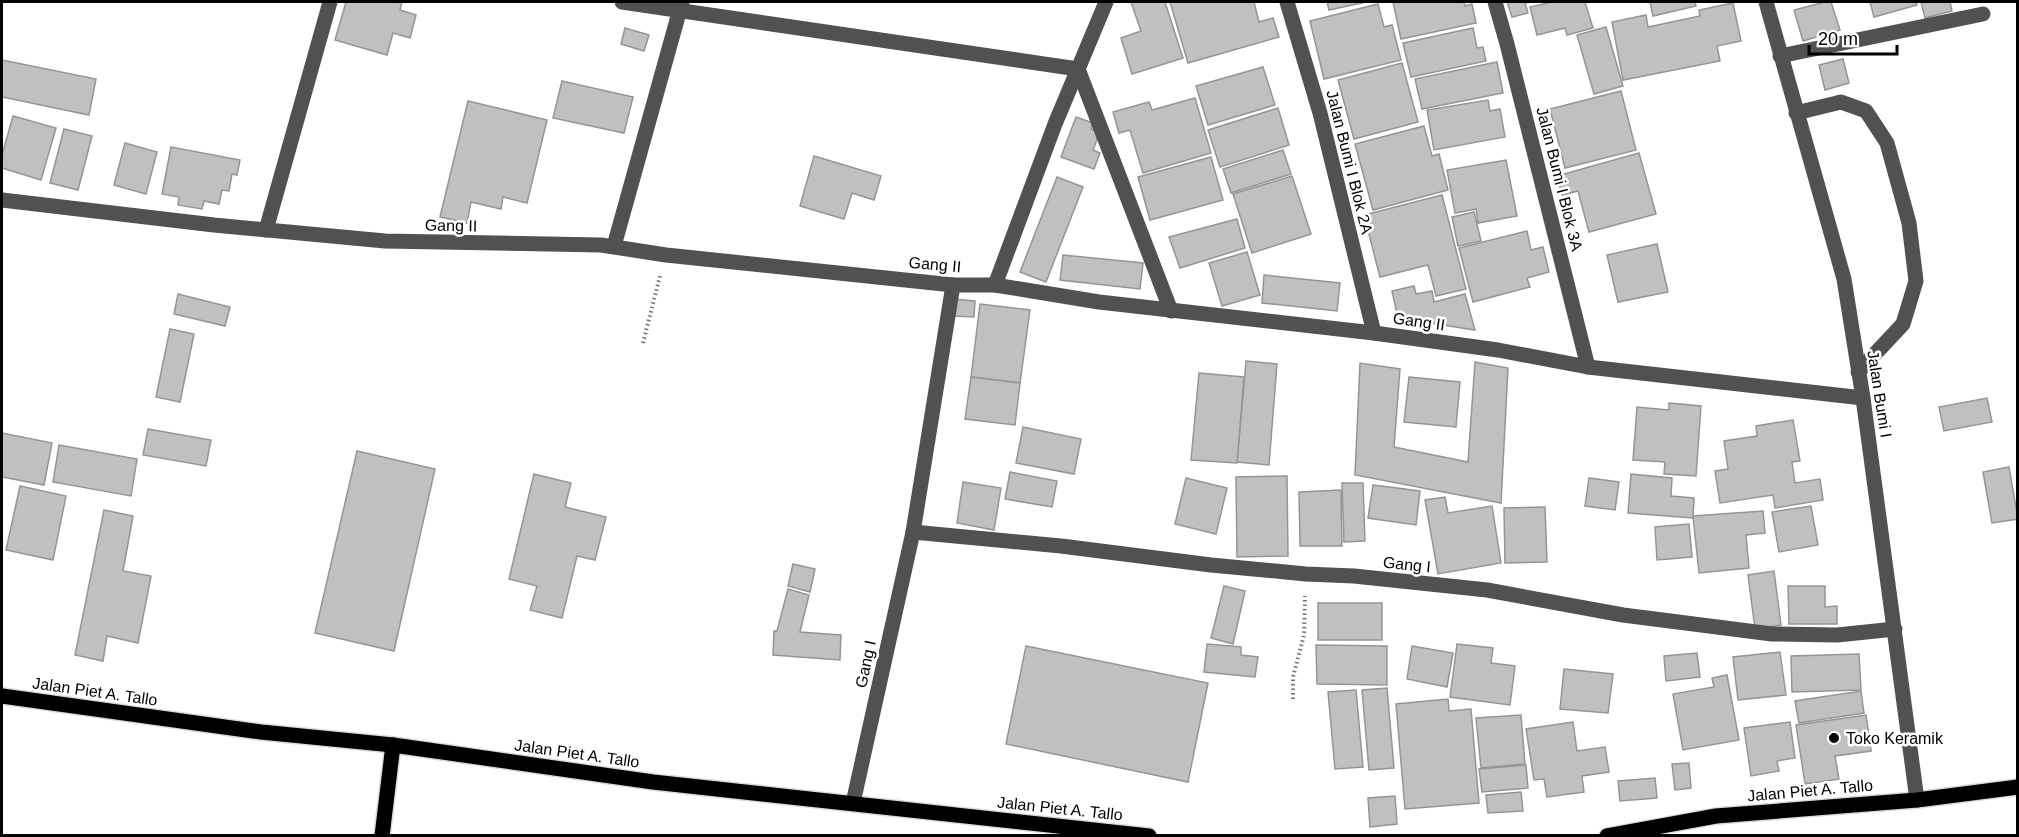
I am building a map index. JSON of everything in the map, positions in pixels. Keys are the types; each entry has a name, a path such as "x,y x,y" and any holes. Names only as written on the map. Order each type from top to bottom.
{"main road":[{"name":"Jalan Piet A. Tallo","path":"2,696 261,732 393,745 653,782 1149,836"},
{"path":"382,836 393,745"},
{"name":"Jalan Piet A. Tallo","path":"1607,836 1716,816 1917,800 2018,787"}],"street":[{"path":"266,230 330,2"},
{"path":"622,2 681,6 1078,69"},
{"path":"994,285 1106,2"},
{"name":"Jalan Bumi I Blok 2A","path":"1287,2 1320,113 1374,333"},
{"name":"Jalan Bumi I Blok 3A","path":"1495,2 1588,367"},
{"name":"Jalan Bumi I","path":"1766,2 1844,279 1863,398 1917,800"},
{"path":"614,246 681,6"},
{"path":"1780,56 1983,14"},
{"path":"1078,69 1172,311"},
{"path":"1796,113 1841,102 1866,111 1887,143 1909,223 1916,281 1903,324 1858,372"},
{"name":"Gang II","path":"2,200 385,241 614,246 666,255 953,285 994,285 1099,302 1374,333 1498,350 1588,367 1863,398"},
{"name":"Gang I","path":"853,803 913,532 953,285"},
{"name":"Gang I","path":"913,532 1061,546 1211,565 1354,576 1487,590 1623,615 1772,634 1837,635 1895,629"}],"path":[{"path":"643,343 666,255"},
{"path":"1293,699 1293,677 1305,635 1306,574"}],"building":[{"path":"346,2 402,2 400,10 416,15 410,38 393,33 387,55 335,40"},
{"path":"1131,2 1165,2 1183,58 1132,74 1121,38 1141,31"},
{"path":"1170,2 1254,2 1259,22 1273,18 1279,37 1188,63"},
{"path":"1327,2 1366,2 1329,10"},
{"path":"1393,2 1464,2 1465,6 1472,4 1476,23 1401,39"},
{"path":"1507,2 1530,2 1525,3 1528,13 1512,17"},
{"path":"1552,2 1585,2 1593,28 1567,35 1565,28 1537,35 1530,7"},
{"path":"1650,2 1695,2 1696,6 1653,16"},
{"path":"1831,2 1840,30 1803,41 1794,10"},
{"path":"1870,2 1916,2 1917,5 1874,17"},
{"path":"1921,2 1950,2 1952,11 1925,18"},
{"path":"1733,3 1741,41 1717,46 1720,61 1623,80 1612,22 1646,15 1648,27 1700,16 1699,10"},
{"path":"1378,4 1384,27 1392,25 1401,60 1324,79 1310,21"},
{"path":"1606,27 1623,86 1594,94 1577,35"},
{"path":"625,28 649,35 644,51 621,44"},
{"path":"1473,28 1477,48 1483,47 1486,61 1411,77 1403,43"},
{"path":"1843,59 1849,83 1825,90 1819,65"},
{"path":"2,60 96,79 89,115 2,97"},
{"path":"1497,62 1503,93 1422,109 1415,79"},
{"path":"1402,63 1418,122 1354,139 1338,80"},
{"path":"1263,67 1275,105 1208,125 1196,86"},
{"path":"562,81 633,97 624,133 553,118"},
{"path":"1621,91 1636,150 1565,168 1550,109"},
{"path":"1195,98 1211,153 1143,173 1130,130 1119,133 1113,112 1149,102 1152,110"},
{"path":"1488,100 1490,111 1500,109 1505,137 1434,150 1427,110"},
{"path":"468,101 547,120 527,203 503,197 501,209 471,202 467,223 440,217"},
{"path":"1278,108 1289,145 1220,167 1208,130"},
{"path":"13,116 56,128 41,180 2,168 2,155"},
{"path":"1076,117 1093,123 1091,129 1100,132 1093,150 1100,153 1094,169 1061,157"},
{"path":"1424,126 1432,156 1439,154 1448,190 1373,210 1355,144"},
{"path":"64,129 92,136 78,190 50,183"},
{"path":"125,143 157,152 146,194 114,185"},
{"path":"171,147 240,160 237,175 232,174 229,191 222,190 219,204 204,201 202,209 178,205 179,197 162,194"},
{"path":"1283,150 1291,174 1231,193 1223,169"},
{"path":"1639,153 1656,214 1589,232 1578,191 1562,195 1557,176"},
{"path":"814,156 881,176 874,200 852,193 844,219 800,206"},
{"path":"1211,157 1223,200 1150,220 1138,177"},
{"path":"1506,160 1517,216 1478,223 1476,209 1455,213 1447,170"},
{"path":"1292,176 1311,234 1252,253 1233,194"},
{"path":"1057,177 1083,187 1046,282 1020,272"},
{"path":"1442,195 1466,289 1436,296 1428,265 1380,277 1364,215"},
{"path":"1474,212 1481,241 1458,246 1452,217"},
{"path":"1237,219 1245,248 1180,268 1169,237"},
{"path":"1527,231 1531,250 1543,247 1549,272 1527,278 1530,287 1473,302 1459,248"},
{"path":"1657,244 1668,292 1618,302 1607,255"},
{"path":"1247,252 1260,295 1222,306 1209,263"},
{"path":"1063,255 1143,263 1140,289 1060,280"},
{"path":"1264,275 1340,283 1337,311 1262,303"},
{"path":"1414,286 1416,294 1432,291 1434,302 1465,294 1475,330 1398,318 1392,291"},
{"path":"178,294 230,307 225,326 174,314"},
{"path":"953,299 975,301 974,317 953,316"},
{"path":"980,304 1030,310 1020,383 971,377"},
{"path":"170,329 194,334 180,402 156,397"},
{"path":"1246,361 1277,364 1269,465 1237,462"},
{"path":"1475,362 1508,368 1501,503 1355,475 1360,363 1400,369 1394,447 1468,462"},
{"path":"1199,373 1244,377 1237,463 1191,460"},
{"path":"971,377 1020,383 1015,425 965,419"},
{"path":"1409,377 1460,382 1456,427 1404,422"},
{"path":"1987,398 1992,422 1944,431 1939,407"},
{"path":"1669,403 1701,406 1696,476 1664,474 1665,462 1633,460 1637,407 1669,410"},
{"path":"1793,420 1800,461 1792,462 1795,483 1820,479 1823,500 1775,508 1773,495 1720,503 1715,471 1728,469 1724,441 1757,436 1756,426"},
{"path":"1023,427 1081,439 1074,474 1016,463"},
{"path":"148,429 211,440 206,466 143,455"},
{"path":"2,433 52,443 44,485 2,477"},
{"path":"59,445 137,459 131,496 53,482"},
{"path":"357,451 435,469 394,651 315,633"},
{"path":"2009,467 2018,519 1992,523 1983,472"},
{"path":"1010,472 1057,481 1052,507 1005,499"},
{"path":"534,474 571,483 565,507 606,517 595,560 577,556 562,618 530,610 537,586 509,579"},
{"path":"1631,474 1672,478 1671,496 1694,498 1693,518 1628,513"},
{"path":"1287,476 1288,556 1237,557 1236,477"},
{"path":"1186,478 1227,488 1216,534 1175,524"},
{"path":"1589,478 1619,482 1615,510 1585,506"},
{"path":"963,482 1001,488 994,530 957,523"},
{"path":"1342,483 1363,483 1365,541 1344,542"},
{"path":"1373,485 1420,491 1416,525 1368,518"},
{"path":"20,486 66,496 53,560 6,550"},
{"path":"1341,490 1342,546 1300,546 1299,492"},
{"path":"1445,497 1448,513 1492,506 1501,563 1438,574 1425,500"},
{"path":"1811,506 1818,545 1779,552 1772,512"},
{"path":"1545,507 1547,562 1505,563 1504,508"},
{"path":"104,510 133,516 123,571 151,576 138,643 107,636 103,661 75,655"},
{"path":"1763,511 1765,533 1746,535 1749,568 1699,573 1693,516"},
{"path":"1689,524 1692,557 1657,560 1655,527"},
{"path":"793,564 815,569 810,592 788,586"},
{"path":"1774,571 1781,625 1755,629 1748,575"},
{"path":"1224,586 1245,591 1233,644 1211,638"},
{"path":"1788,586 1825,586 1825,607 1837,606 1837,624 1789,624"},
{"path":"788,589 809,595 800,632 841,635 840,660 773,655 774,631 777,631"},
{"path":"1318,603 1382,603 1382,640 1318,640"},
{"path":"1207,644 1241,647 1241,655 1258,657 1255,677 1204,672"},
{"path":"1457,644 1493,648 1491,663 1515,666 1510,705 1450,697"},
{"path":"1316,645 1387,646 1387,685 1317,684"},
{"path":"1026,646 1208,683 1188,782 1006,744"},
{"path":"1412,646 1453,653 1447,687 1407,679"},
{"path":"1780,652 1786,695 1738,700 1733,657"},
{"path":"1697,653 1700,677 1666,681 1664,656"},
{"path":"1859,654 1861,690 1792,692 1791,656"},
{"path":"1564,669 1613,674 1608,713 1560,709"},
{"path":"1727,675 1739,740 1683,750 1673,694 1714,687 1712,678"},
{"path":"1387,688 1394,768 1369,770 1362,690"},
{"path":"1356,690 1363,767 1335,769 1328,692"},
{"path":"1861,691 1864,713 1799,723 1795,701"},
{"path":"1448,699 1449,711 1471,709 1479,803 1405,809 1396,704"},
{"path":"1521,715 1525,764 1481,768 1476,718"},
{"name":"Toko Keramik","path":"1866,715 1871,751 1835,756 1839,779 1805,784 1796,725"},
{"path":"1573,722 1577,751 1605,747 1609,772 1582,776 1584,792 1547,797 1544,779 1534,780 1526,729"},
{"path":"1790,722 1795,758 1777,761 1779,771 1751,776 1744,728"},
{"path":"1689,763 1691,788 1675,790 1672,764"},
{"path":"1526,765 1528,788 1482,792 1479,769"},
{"path":"1655,778 1657,798 1620,801 1618,781"},
{"path":"1521,792 1523,811 1488,813 1486,795"},
{"path":"1395,796 1397,824 1370,827 1368,798"}],"place":[{"name":"Toko Keramik","path":"1834,738"}]}
